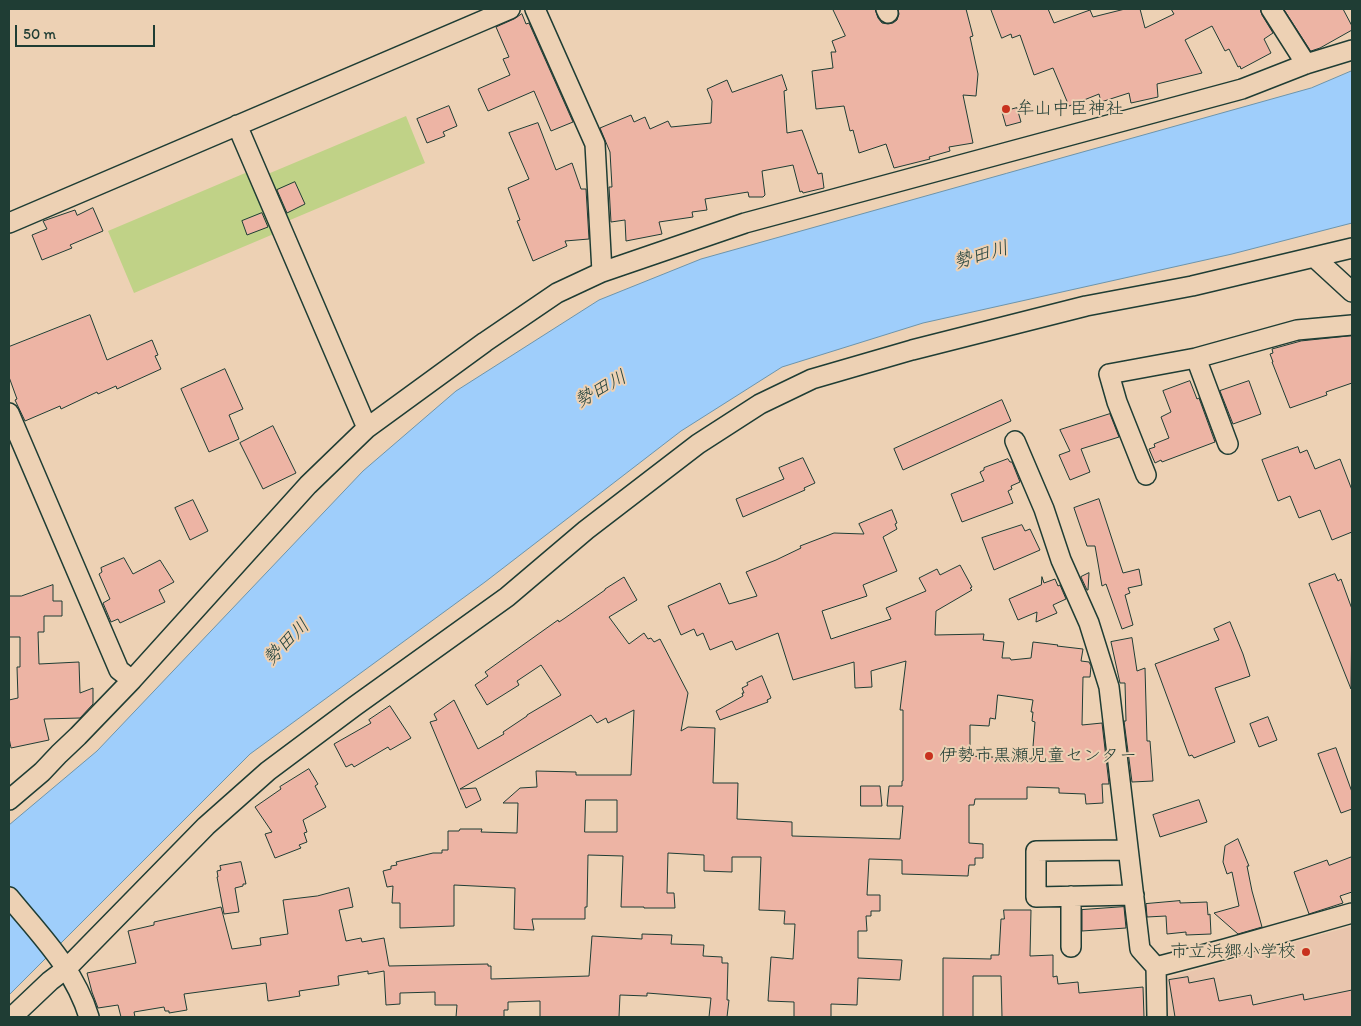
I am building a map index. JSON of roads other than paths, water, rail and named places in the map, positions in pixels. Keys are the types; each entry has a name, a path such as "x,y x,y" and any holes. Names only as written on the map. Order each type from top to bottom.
{"street":[{"path":"9,223 510,9"},
{"path":"535,9 595,144 602,272"},
{"path":"1271,9 1306,64"},
{"path":"9,800 42,772 132,680 308,485 367,428 485,342 557,293 602,272 745,223 1242,89 1306,64 1352,50"},
{"path":"237,126 367,428"},
{"path":"12,1017 50,981 67,968 206,826 268,771 507,596 586,530 698,444 760,404 812,379 912,350 1086,306 1192,286 1352,248"},
{"path":"1315,258 1336,275 1352,292"},
{"path":"1146,475 1117,402 1109,374 1196,358 1297,330 1352,325"},
{"path":"1196,358 1228,444"},
{"path":"9,413 119,670 132,680"},
{"path":"1016,440 1044,509 1061,560 1089,623 1109,687 1140,948 1156,966 1157,1017"},
{"path":"1128,850 1036,851 1036,897 1134,895"},
{"path":"1070,896 1071,947"},
{"path":"9,897 67,968 84,1001 89,1017"},
{"path":"1156,966 1225,949 1352,913"}],"water":[{"name":"勢田川","path":"1352,71 1352,223 1232,254 923,323 782,367 681,431 485,582 250,754 9,995 9,825 97,751 363,471 456,391 599,300 701,259 1311,88"}],"place":[{"name":"牟山中臣神社","path":"1006,109"},
{"name":"伊勢市黒瀬児童センター","path":"929,756"},
{"name":"市立浜郷小学校","path":"1306,952"}]}
